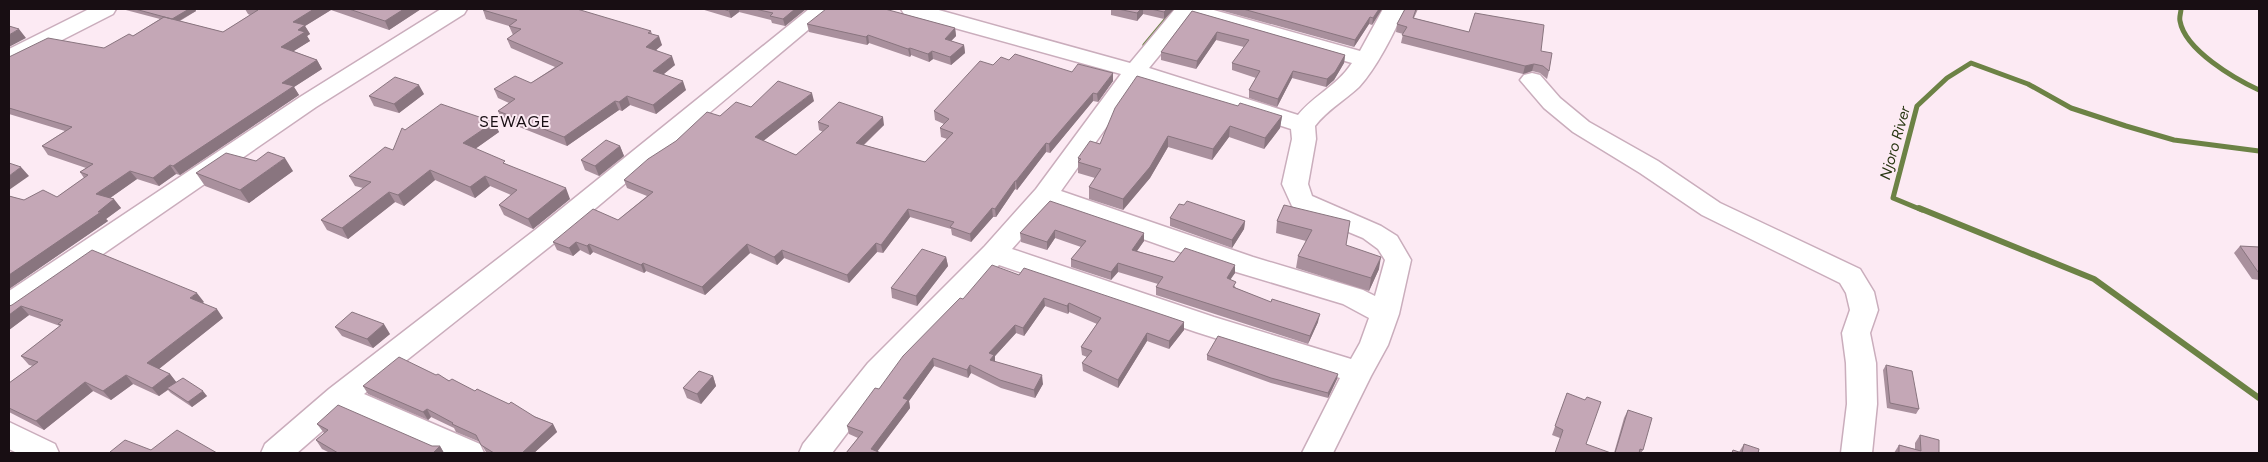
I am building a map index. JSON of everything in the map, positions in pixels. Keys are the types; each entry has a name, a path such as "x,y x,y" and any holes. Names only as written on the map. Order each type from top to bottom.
{"street":[{"path":"9,58 105,9"},
{"path":"9,305 308,102 456,9"},
{"path":"276,453 340,398 544,237 822,9"},
{"path":"912,9 1135,71 1303,125"},
{"path":"814,453 878,371 994,253 1044,195 1135,71 1187,9 1366,60"},
{"path":"1318,453 1358,372 1374,345 1385,314 1398,260 1388,243 1372,232 1319,210 1301,200 1295,184 1304,138 1303,125 1317,107 1338,94 1366,60 1394,9"},
{"path":"1532,80 1552,103 1581,127 1649,167 1711,209 1850,276 1860,292 1864,310 1856,333 1861,363 1862,404 1857,453"},
{"path":"1044,195 1242,264 1353,297 1385,314"},
{"path":"994,253 1206,325 1358,372"},
{"path":"340,398 469,453"},
{"path":"9,434 44,453"}],"building":[{"path":"135,9 189,9 172,19"},
{"path":"252,9 314,9 293,22 305,25 298,30 305,32 281,47 317,60 282,83 294,86 173,166 170,165 153,178 130,171 96,194 114,199 98,212 101,212 9,275 9,196 24,200 43,190 57,197 88,175 80,172 93,164 42,146 72,127 9,108 9,57 48,38 104,48 129,34 133,36 164,17 223,32 258,10"},
{"path":"349,9 404,9 385,21"},
{"path":"577,9 651,31 648,33 659,36 646,47 672,56 653,71 683,81 653,105 627,96 619,102 615,101 564,137 498,111 515,99 494,89 515,76 531,83 563,63 507,39 521,29 509,26 517,20 483,10"},
{"path":"755,9 795,9 783,19 770,16 773,13"},
{"path":"826,9 885,9 955,28 945,39 964,45 950,57 932,51 928,54 908,49 868,35 866,37 807,24"},
{"path":"1118,9 1141,9 1137,13"},
{"path":"1151,9 1167,9 1164,12"},
{"path":"1243,9 1379,9 1373,18 1370,17 1355,40"},
{"path":"1405,9 1416,9 1413,18 1469,32 1475,13 1544,25 1541,51 1552,53 1549,71 1543,66 1534,64 1525,66 1402,35 1407,27 1397,24"},
{"path":"1192,11 1345,55 1335,72 1327,79 1293,71 1278,99 1249,90 1260,71 1232,63 1249,40 1217,32 1197,61 1161,52"},
{"path":"9,26 19,29 9,35"},
{"path":"1015,54 1072,72 1078,64 1113,73 1097,94 1093,93 1049,144 1046,143 995,209 992,208 970,234 950,227 954,222 908,209 881,245 876,243 847,275 782,250 774,257 747,244 702,287 589,244 587,246 576,242 569,248 553,242 593,209 618,220 653,192 624,180 648,159 676,141 707,112 720,116 736,102 751,107 778,81 812,93 755,137 796,155 829,126 818,122 839,102 883,117 856,143 925,162 953,133 940,128 949,119 934,111 980,61 993,65 1001,57 1009,60"},
{"path":"1137,76 1238,106 1240,103 1282,116 1265,138 1230,126 1213,149 1168,136 1150,167 1123,199 1089,187 1101,169 1078,162 1081,159 1078,158 1090,141 1100,144 1115,108"},
{"path":"395,77 419,85 394,104 369,96"},
{"path":"441,104 494,122 463,143 505,161 503,163 566,188 528,219 499,205 517,190 485,176 470,187 430,170 398,195 389,192 342,228 321,220 371,182 349,176 385,147 393,150 402,128 405,130"},
{"path":"606,140 620,146 595,166 581,160"},
{"path":"268,152 285,158 240,190 196,173 226,153 256,161"},
{"path":"9,163 21,167 9,176"},
{"path":"1050,201 1144,233 1132,250 1174,262 1185,248 1235,265 1227,278 1236,282 1233,287 1271,302 1272,299 1320,314 1310,336 1156,287 1163,277 1118,263 1111,272 1071,259 1086,241 1055,230 1047,242 1020,233"},
{"path":"1187,201 1245,221 1232,240 1170,218 1179,204 1184,205"},
{"path":"1284,205 1350,221 1346,245 1381,257 1371,278 1298,256 1312,230 1277,221"},
{"path":"2240,246 2259,247 2259,272 2258,272"},
{"path":"922,249 946,257 916,296 891,288"},
{"path":"92,250 197,293 190,298 217,309 147,363 170,374 152,388 126,375 103,391 85,382 36,421 9,408 9,383 38,362 21,356 61,325 58,324 63,320 21,306 9,315 9,306"},
{"path":"992,265 1019,275 1024,268 1184,322 1169,341 1147,333 1118,380 1082,363 1092,351 1081,347 1101,318 1069,303 1067,306 1044,298 1023,328 1015,325 989,353 994,355 990,360 1042,375 1034,390 1000,380 970,365 967,370 933,358 903,398 908,400 871,449 881,453 846,453 863,432 847,426 875,388 879,389 903,356 960,298 963,299"},
{"path":"352,312 384,324 367,339 335,327"},
{"path":"1218,336 1338,374 1328,393 1271,378 1207,355"},
{"path":"399,357 436,375 438,374 449,381 452,379 475,391 477,389 509,404 511,402 535,417 553,424 522,453 494,453 481,445 476,435 452,424 427,409 423,412 363,386"},
{"path":"1886,365 1912,371 1919,409 1890,403"},
{"path":"699,371 713,376 697,394 683,388"},
{"path":"183,378 203,391 188,402 167,388"},
{"path":"1567,393 1585,400 1587,397 1601,402 1586,444 1611,453 1555,453 1563,430 1555,426"},
{"path":"338,405 432,446 440,446 433,453 338,453 316,440 328,430 317,424"},
{"path":"1628,410 1652,418 1643,450 1640,449 1639,453 1615,453"},
{"path":"177,430 217,453 110,452 125,440 151,450"},
{"path":"1920,435 1939,440 1939,453 1899,453 1899,445 1921,451"},
{"path":"1744,444 1759,449 1758,453 1742,453"}],"waterway":[{"path":"1145,45 1175,9"},
{"name":"Njoro River","path":"2181,9 2180,20 2184,32 2201,53 2237,79 2259,90"},
{"name":"Njoro River","path":"1922,210 1893,198 1917,106 1947,78 1971,63 2028,84 2071,108 2126,126 2174,140 2259,151"},
{"name":"Njoro River","path":"1919,208 2094,279 2259,398"}],"district":[{"name":"SEWAGE","path":"515,121"}]}
